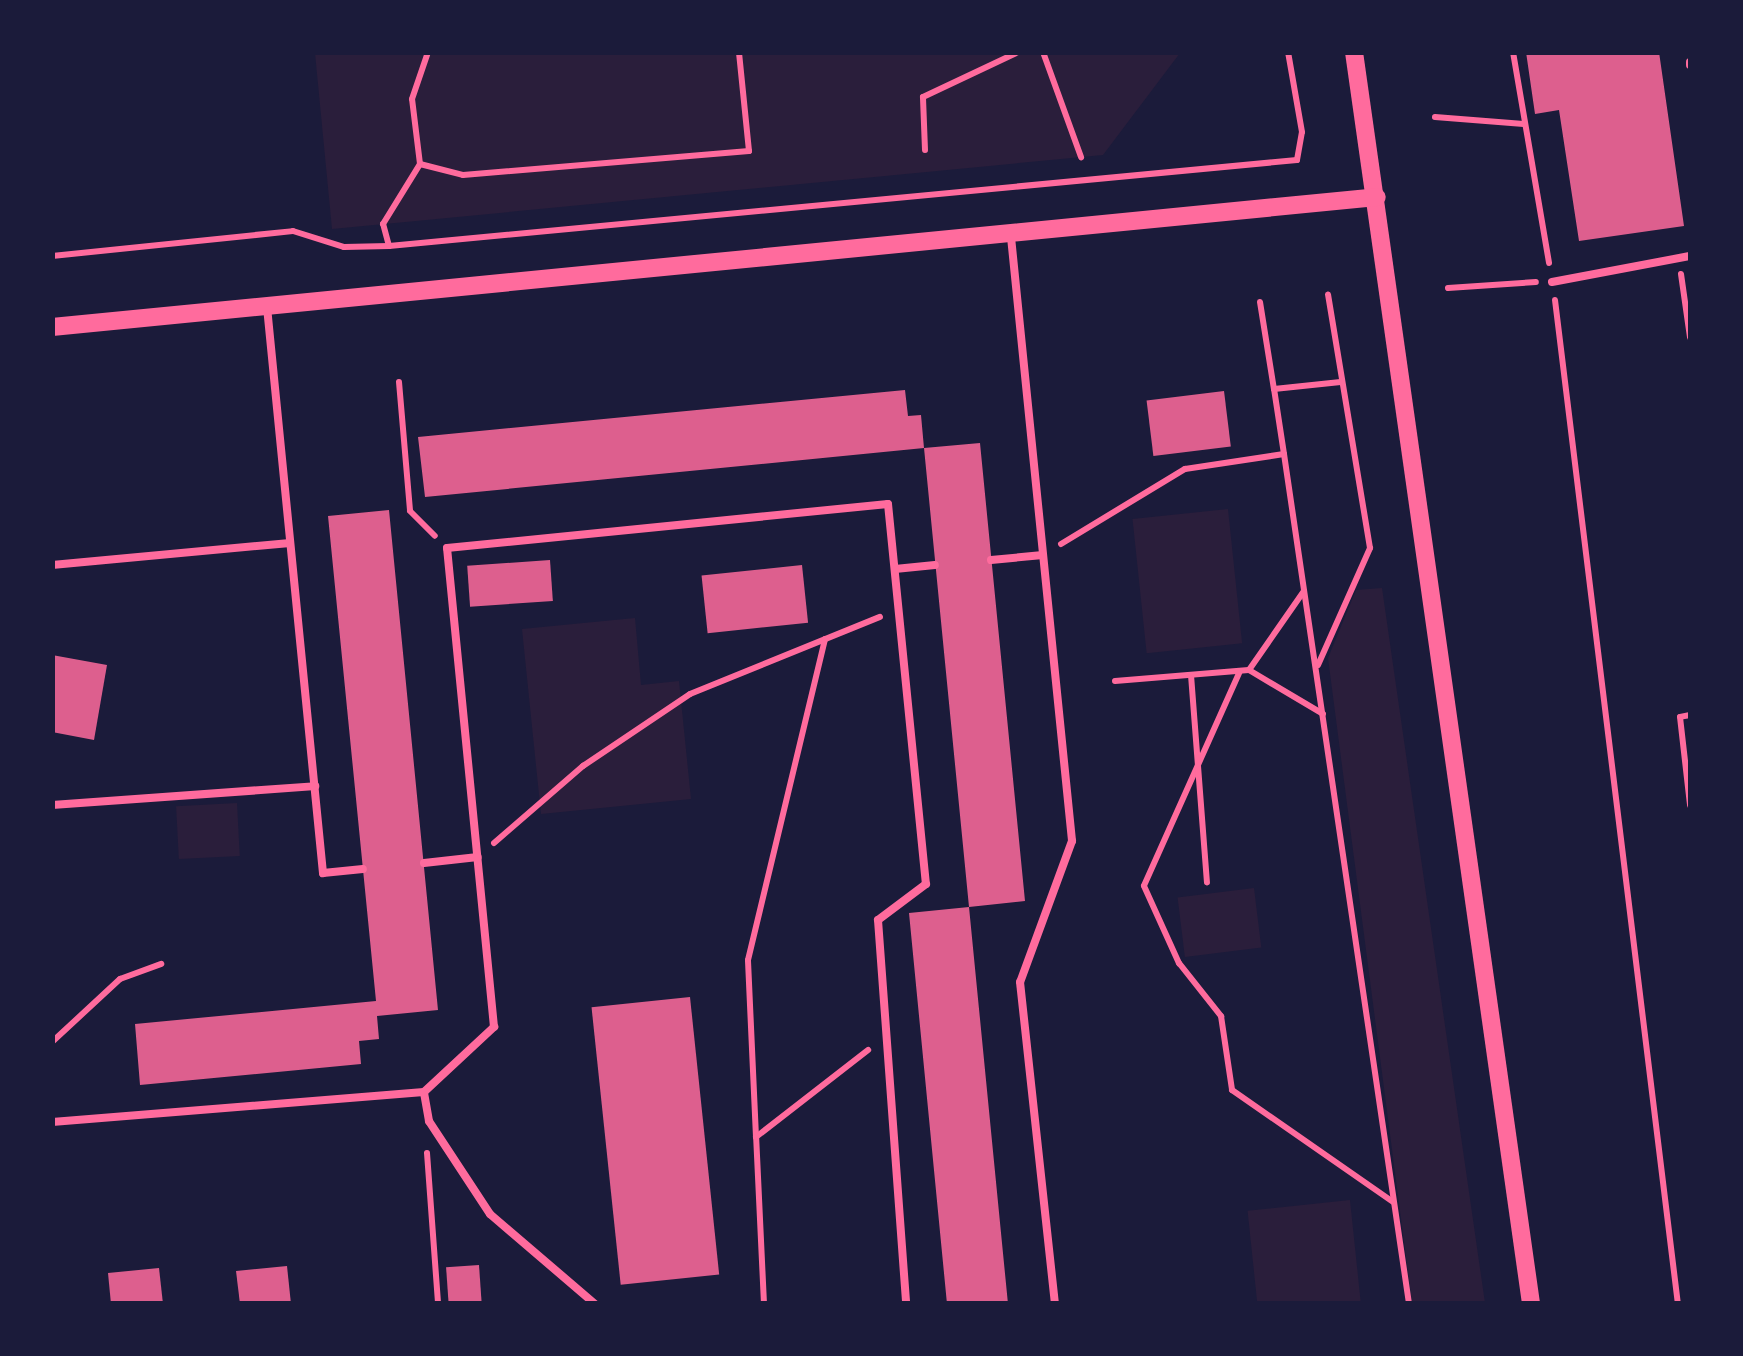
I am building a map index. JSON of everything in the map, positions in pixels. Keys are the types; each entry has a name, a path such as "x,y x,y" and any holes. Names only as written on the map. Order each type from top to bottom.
{"street":[{"path":"1354,52 1532,1304"},
{"path":"52,327 1011,237 1377,197"}],"lane":[{"path":"1011,237 1072,840 1020,982 1056,1304"},
{"path":"1552,282 1690,256"},
{"path":"267,307 323,873 363,869"},
{"path":"52,1122 424,1092 494,1027 447,548 888,504 926,884 878,920 881,1040 906,1304"},
{"path":"52,564 290,543"},
{"path":"991,560 1043,554"},
{"path":"895,569 936,565"},
{"path":"52,805 314,786"},
{"path":"424,863 478,858"},
{"path":"424,1092 429,1121 490,1214 595,1304"}],"path":[{"path":"389,246 384,224 420,164 412,99 428,52"},
{"path":"420,164 463,176 749,151 740,52"},
{"path":"926,150 922,96 1018,52"},
{"path":"1042,52 1082,157"},
{"path":"52,256 293,231 344,246 389,246 1296,160 1302,132 1288,52"},
{"path":"1513,52 1552,282 1678,1304"},
{"path":"1436,117 1524,124"},
{"path":"1679,259 1690,337"},
{"path":"1448,288 1552,282"},
{"path":"1317,666 1370,548 1328,294"},
{"path":"1260,302 1317,666 1408,1304"},
{"path":"399,382 410,512 447,548"},
{"path":"1274,390 1341,382"},
{"path":"1043,554 1185,469 1284,454"},
{"path":"1305,590 1244,671 1197,756 1144,886 1180,964 1221,1016 1232,1090 1394,1203"},
{"path":"478,858 583,766 690,694 899,610"},
{"path":"764,1304 748,960 824,639"},
{"path":"1115,681 1244,671 1324,714"},
{"path":"1190,675 1207,882"},
{"path":"1690,715 1680,717 1690,805"},
{"path":"52,1042 120,978 160,964"},
{"path":"756,1136 881,1040"},
{"path":"429,1121 424,1196 438,1304"}],"shaded area":[{"path":"315,53 1180,53 1103,155 332,229"},
{"path":"1228,509 1242,643 1147,653 1133,519"},
{"path":"1382,588 1485,1303 1412,1303 1328,658 1356,590"},
{"path":"635,618 641,685 679,681 691,799 541,814 522,629"},
{"path":"237,803 240,856 179,859 176,806"},
{"path":"1254,888 1261,948 1185,957 1178,897"},
{"path":"1350,1200 1361,1303 1257,1304 1248,1211"}],"building":[{"path":"1526,52 1659,52 1684,226 1579,241 1559,110 1535,114"},
{"path":"905,390 908,416 921,415 924,448 425,497 418,437"},
{"path":"1224,391 1231,447 1153,456 1147,401"},
{"path":"980,443 1025,901 969,907 924,448"},
{"path":"389,510 438,1010 377,1016 379,1039 359,1041 361,1064 140,1085 135,1024 376,1001 328,516"},
{"path":"550,560 553,601 470,607 467,566"},
{"path":"802,565 808,623 708,633 702,576"},
{"path":"52,655 107,665 94,740 52,732"},
{"path":"969,907 1008,1304 947,1304 909,913"},
{"path":"690,997 719,1274 621,1285 592,1007"},
{"path":"479,1265 482,1304 449,1304 446,1267"},
{"path":"287,1266 291,1304 240,1304 236,1271"},
{"path":"159,1268 163,1304 111,1304 108,1273"}]}
